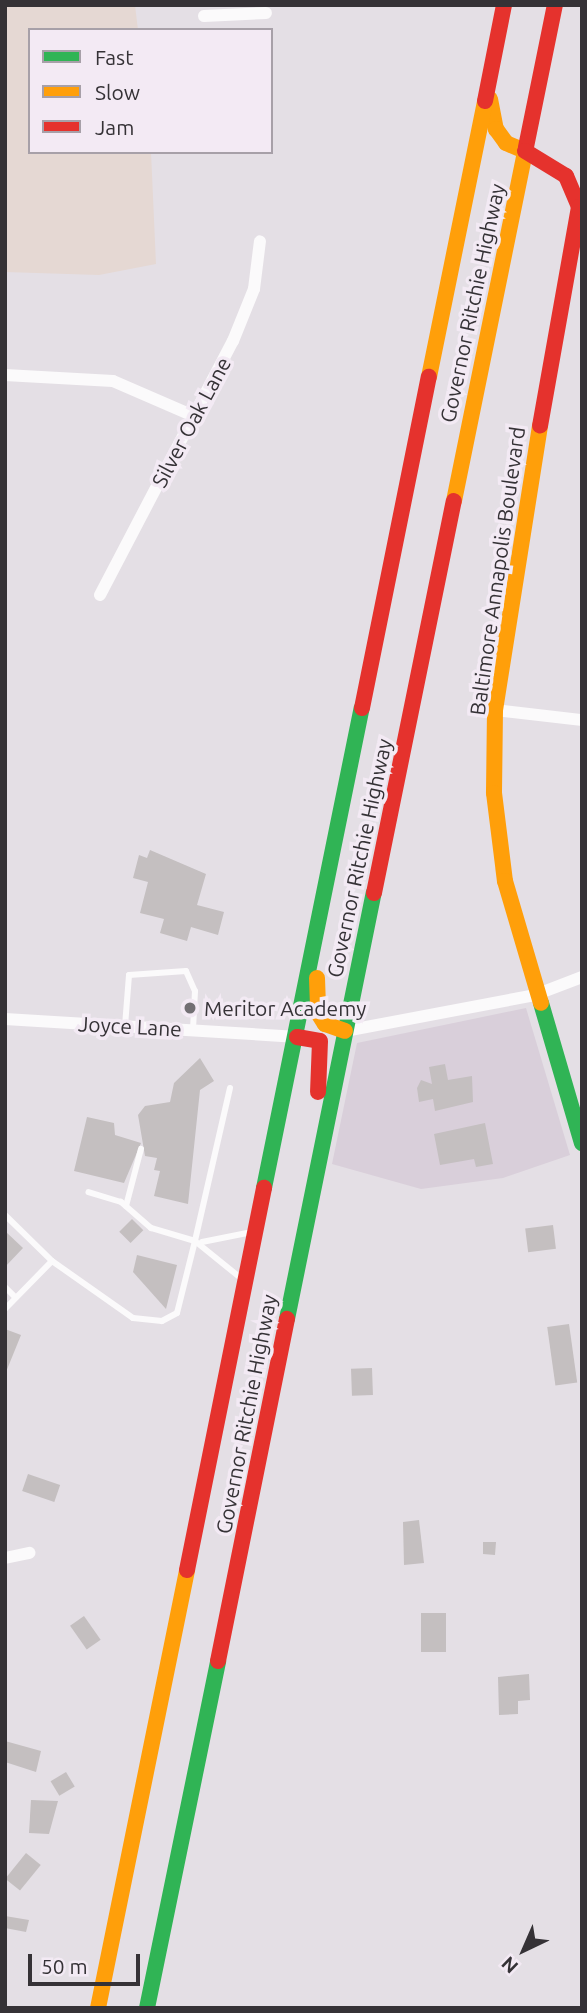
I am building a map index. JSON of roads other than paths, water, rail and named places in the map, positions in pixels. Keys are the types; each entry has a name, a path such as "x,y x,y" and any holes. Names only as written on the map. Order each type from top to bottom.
{"main road":[{"name":"Governor Ritchie Highway","path":"98,2008 255,1231 297,1037 504,5"},
{"name":"Governor Ritchie Highway","path":"147,2008 555,5"},
{"name":"Baltimore Annapolis Boulevard","path":"488,92 496,129 506,143 525,150 566,176 579,207 495,710 494,793 505,881 535,996 582,1143"},
{"path":"315,938 318,1013 325,1024 345,1031"},
{"path":"297,1037 311,1035 325,1054 313,1128 316,1174"}],"street":[{"path":"204,16 235,10 266,13"},
{"name":"Silver Oak Lane","path":"100,595 194,416 254,289 260,241"},
{"path":"5,375 113,381 194,416"},
{"path":"495,710 582,720"},
{"path":"345,1031 535,996 582,977"},
{"name":"Joyce Lane","path":"5,1019 297,1037"},
{"path":"5,1558 29,1553"}],"lane":[{"path":"125,1026 129,975 186,971 195,991 194,1030"},
{"path":"5,1215 52,1261 134,1318 162,1321 182,1304 199,1241 230,1088"},
{"path":"126,1206 141,1149"},
{"path":"88,1192 126,1206 151,1228 199,1241 255,1231"},
{"path":"199,1241 245,1282"},
{"path":"5,1309 52,1261"},
{"path":"5,1287 15,1297"}],"place":[{"name":"Meritor Academy","path":"190,1008"}]}
